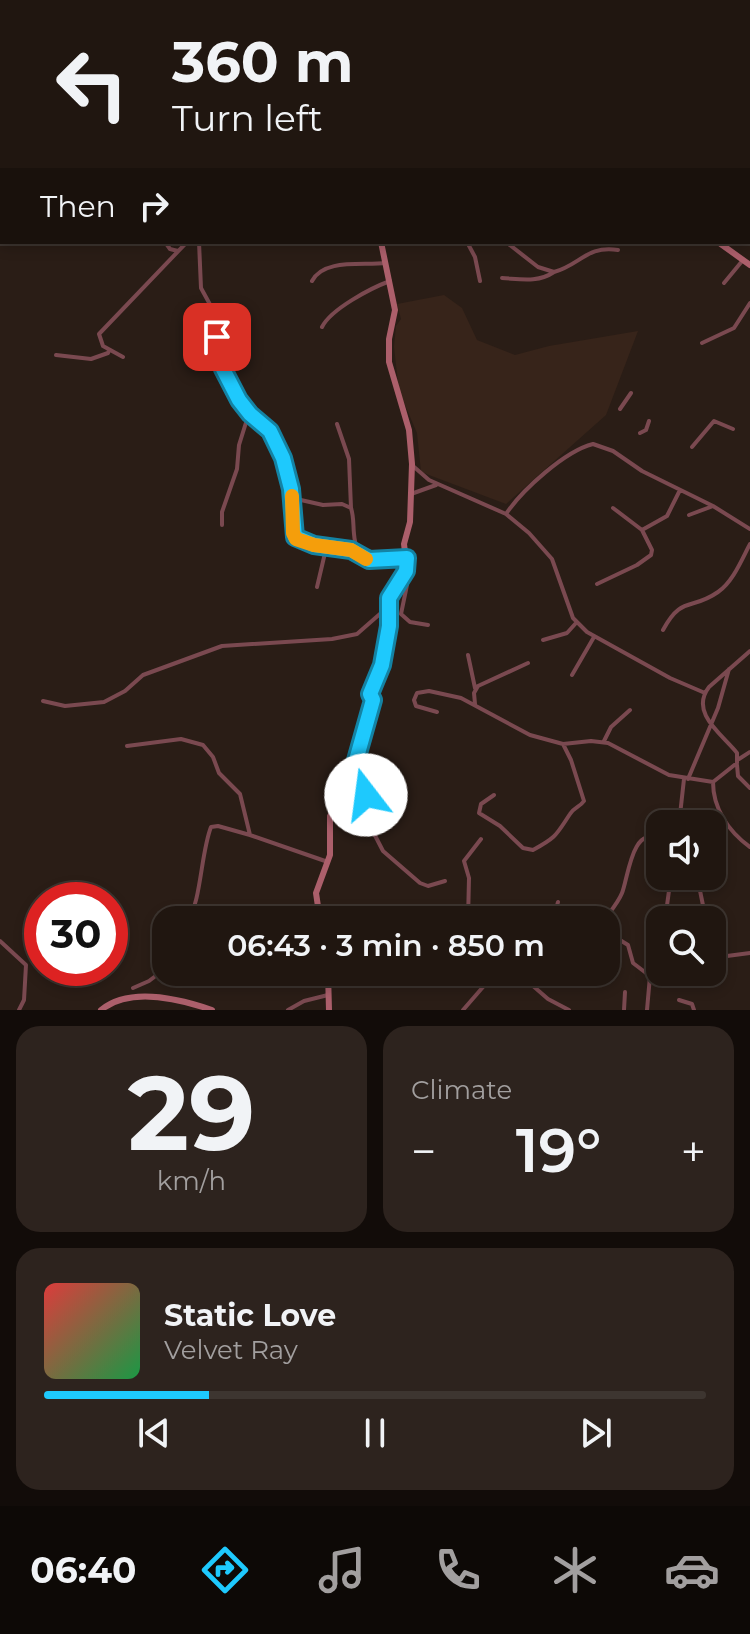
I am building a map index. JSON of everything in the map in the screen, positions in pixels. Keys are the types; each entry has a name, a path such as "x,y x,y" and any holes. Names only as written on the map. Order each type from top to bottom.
{"street":[{"path":"166,244 170,249 178,251"},
{"path":"123,357 100,342 101,331 185,244"},
{"path":"199,244 201,288 219,321 217,344 223,369 239,400 249,413 266,426 287,469 295,537 324,550 317,587"},
{"path":"381,244 395,315 389,339 389,362 409,430 412,464 410,522 404,544 407,585 401,614 410,622 428,625"},
{"path":"468,244 475,257 480,281"},
{"path":"509,244 538,267 554,272"},
{"path":"721,244 750,265"},
{"path":"502,278 532,280 548,276 601,248 618,250"},
{"path":"724,283 743,260"},
{"path":"312,281 316,273 330,266 386,263"},
{"path":"322,327 330,316 367,290 390,281"},
{"path":"702,343 734,328 750,303"},
{"path":"56,355 91,359 109,350"},
{"path":"620,409 631,393"},
{"path":"222,525 222,512 237,469 239,445 249,413"},
{"path":"640,433 646,430 649,421"},
{"path":"692,447 714,421 733,429"},
{"path":"337,424 349,459 357,552"},
{"path":"506,514 534,481 590,444 613,451 642,471 713,506 750,529"},
{"path":"412,464 422,475 438,484 506,514 550,555 576,623 594,637 705,693"},
{"path":"410,495 438,484"},
{"path":"642,530 667,516 680,490"},
{"path":"292,498 323,505 342,504 351,508"},
{"path":"689,515 713,506"},
{"path":"597,584 651,555 652,550 642,530 613,508"},
{"path":"663,630 678,608 721,590 750,544"},
{"path":"314,545 357,552 369,560 407,558"},
{"path":"318,906 316,893 328,863 330,816 346,795 373,700 370,694 382,665 391,593 406,571"},
{"path":"43,701 65,706 104,702 125,691 143,675 222,646 332,639 357,634 389,606"},
{"path":"543,640 567,633 576,623"},
{"path":"572,675 594,637"},
{"path":"750,651 705,693 703,712 733,748 738,761 738,776 750,788"},
{"path":"468,655 475,704"},
{"path":"475,689 528,663"},
{"path":"681,810 686,778 718,708 729,669"},
{"path":"437,712 416,706 414,700 417,693 445,693 475,704 530,735 563,744 603,742 619,747 669,775 713,782 750,752"},
{"path":"603,742 611,727 630,710"},
{"path":"127,746 181,739 203,745 213,757 219,773 240,794 250,835"},
{"path":"494,795 481,804 479,813 500,826 523,848 533,850 556,837 571,812 584,801 563,744"},
{"path":"353,771 366,792 367,820 383,851 401,869 423,884 434,885 445,881"},
{"path":"713,782 715,799 729,830 750,847"},
{"path":"194,906 201,862 211,827 218,826 294,848 328,863"},
{"path":"468,906 469,881 464,863 481,839"},
{"path":"614,906 622,895 634,850 646,839"},
{"path":"557,906 558,902"},
{"path":"620,939 628,945 633,963 646,973"},
{"path":"0,941 26,965 24,1000 19,1010"},
{"path":"726,955 750,953"},
{"path":"133,988 152,979"},
{"path":"328,986 329,1010"},
{"path":"463,1010 484,986"},
{"path":"533,986 548,999 569,1010"},
{"path":"647,1010 649,986"},
{"path":"624,1010 625,992"},
{"path":"288,1010 328,995"},
{"path":"101,1010 121,997 139,997 212,1010"},
{"path":"679,1000 692,1004 694,1010"}],"shaded area":[{"path":"444,295 462,308 477,340 515,355 638,331 606,415 506,504 421,472 417,433 399,391 394,347 396,326 401,319 397,304"}],"slow traffic":[{"path":"292,496 291,512 296,539 351,550 366,559"}],"route":[{"path":"217,337 223,369 239,400 270,431 283,458 291,489 295,537 314,545 351,550 369,560 407,558 406,571 389,598 389,626 382,665 370,694 373,700 353,771 366,795"}]}
